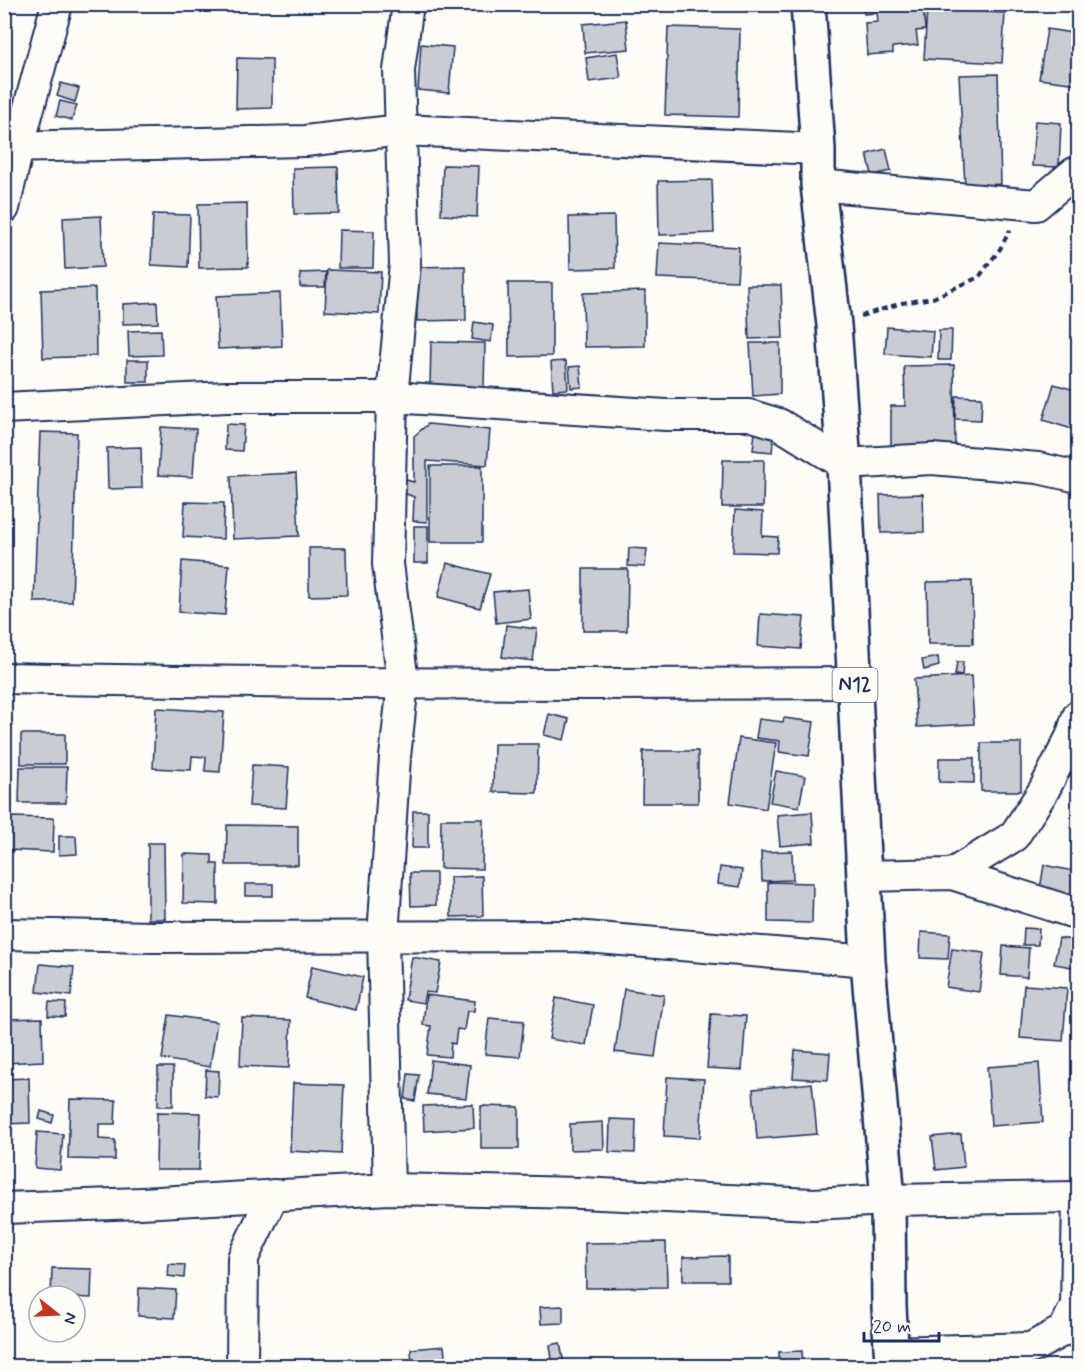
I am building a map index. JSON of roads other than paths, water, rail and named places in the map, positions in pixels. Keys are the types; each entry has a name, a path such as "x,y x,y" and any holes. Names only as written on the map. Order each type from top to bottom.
{"main road":[{"name":"N12","path":"808,4 818,149 818,185 834,325 844,464 868,961 888,1200 892,1359"}],"street":[{"path":"4,208 11,148 57,4"},
{"path":"389,1189 383,936 395,757 403,683 388,564 392,397 405,264 399,70 408,4"},
{"path":"11,148 305,141 400,130 818,149"},
{"path":"818,185 1035,205 1074,173 1078,173"},
{"path":"4,408 227,397 392,397 666,415 749,415 779,424 844,464 932,459 1038,468 1078,477"},
{"path":"4,678 603,685 855,683"},
{"path":"952,874 1014,836 1044,790 1078,718"},
{"path":"864,876 952,874 1078,914"},
{"path":"4,934 153,937 575,936 868,961"},
{"path":"4,1208 389,1189 580,1193 813,1204 888,1200 1078,1198 1077,1305 1064,1330 1031,1348 892,1359"},
{"path":"242,1366 243,1258 273,1195"}]}
